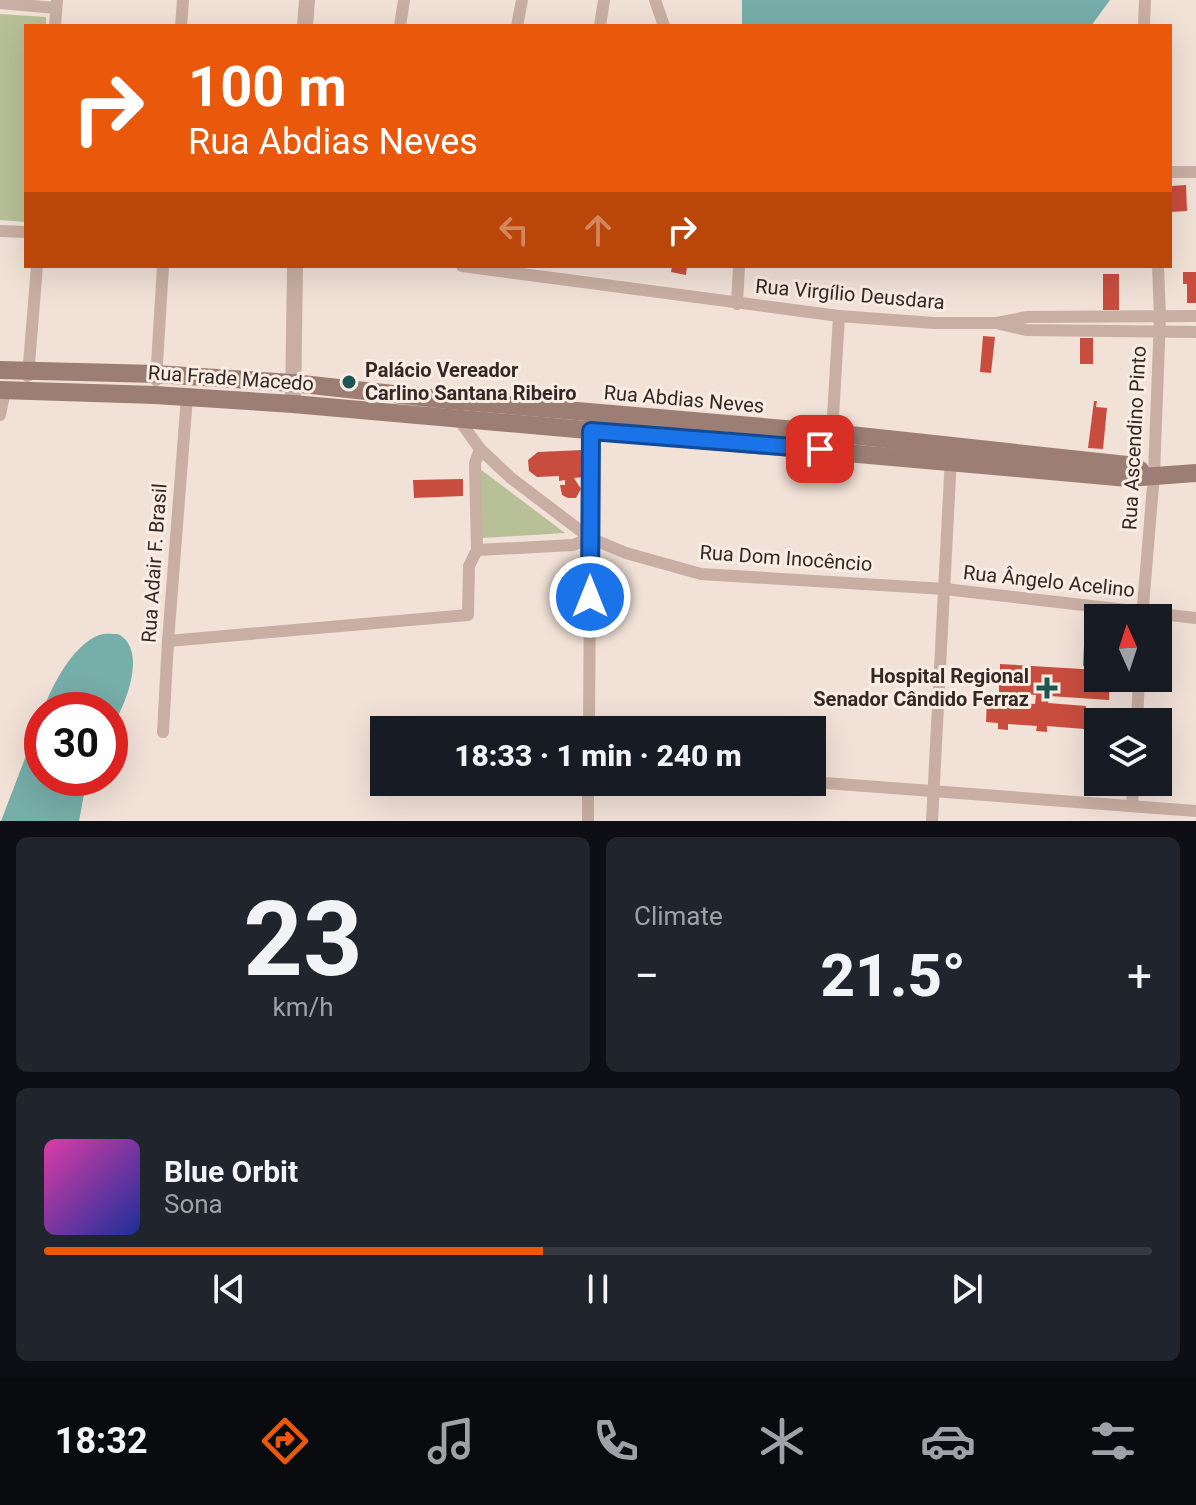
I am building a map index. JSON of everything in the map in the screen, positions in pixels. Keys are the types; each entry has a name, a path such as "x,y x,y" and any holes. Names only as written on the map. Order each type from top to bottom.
{"main road":[{"name":"Rua Frade Macedo","path":"0,370 156,374 293,383 448,400"},
{"name":"Rua Frade Macedo","path":"3,390 187,397 458,419"},
{"name":"Rua Abdias Neves","path":"448,400 591,422"},
{"name":"Rua Abdias Neves","path":"458,419 591,422 1005,460 1127,465 1154,474 1196,473"},
{"name":"Rua Abdias Neves","path":"765,436 832,433 951,455"}],"street":[{"path":"181,24 183,0"},
{"path":"305,24 307,0"},
{"path":"400,24 404,0"},
{"path":"517,24 522,0"},
{"path":"600,24 604,0"},
{"path":"655,0 663,24"},
{"path":"1144,21 1145,0"},
{"path":"0,3 57,4 55,24"},
{"path":"1172,172 1196,172"},
{"path":"0,231 24,232"},
{"path":"26,391 37,268"},
{"path":"155,395 163,268"},
{"path":"293,404 295,268"},
{"name":"Rua Virgílio Deusdara","path":"493,268 572,273 737,304 934,323 997,323 1027,317 1196,316"},
{"path":"737,304 739,268"},
{"name":"Rua Ascendino Pinto","path":"1144,604 1154,474 1160,317 1158,268"},
{"path":"832,433 839,316"},
{"name":"Rua Virgílio Deusdara","path":"997,323 1026,330 1196,332"},
{"path":"0,415 3,390"},
{"name":"Rua Adair F. Brasil","path":"163,732 187,397"},
{"name":"Rua Dom Inocêncio","path":"448,400 480,449 511,478 590,538 626,553 701,574 945,589"},
{"path":"589,716 591,422"},
{"path":"168,641 468,615 469,566 477,550 475,463 480,449"},
{"path":"932,821 951,455"},
{"path":"477,550 573,545 590,538"},
{"name":"Rua Ângelo Acelino","path":"945,589 1084,607"},
{"name":"Rua Ângelo Acelino","path":"1172,617 1196,618"},
{"path":"826,783 1196,811"},
{"path":"588,796 588,821"},
{"path":"1132,796 1132,805"}],"green space":[{"path":"0,14 46,17 46,24 24,24 24,222 0,220"},
{"path":"480,469 565,533 482,538"}],"water":[{"path":"742,0 1110,0 1092,24 742,24"},
{"path":"106,634 118,634 127,642 132,653 133,666 128,692 51,692 80,648 89,640"},
{"path":"24,761 24,796 84,796 79,821 1,821"}],"building":[{"path":"1186,185 1187,211 1172,212 1172,186"},
{"path":"672,268 687,268 686,275 671,272"},
{"path":"1183,272 1196,272 1196,303 1187,303 1187,284 1183,284"},
{"path":"1103,274 1119,274 1119,310 1103,310"},
{"path":"983,336 995,337 991,373 980,372"},
{"path":"1080,338 1093,338 1093,364 1080,364"},
{"path":"1094,401 1097,401 1096,407 1107,408 1103,449 1088,448"},
{"path":"583,450 584,477 574,478 581,489 576,498 562,495 560,485 565,485 565,480 559,481 559,476 537,477 529,471 528,460 538,452"},
{"path":"463,479 463,496 414,498 413,480"},
{"path":"1000,664 1084,669 1084,692 1109,692 1109,700 1049,696 1048,703 1086,706 1084,729 1047,726 1047,732 1036,731 1037,726 1008,724 1008,730 998,729 998,723 986,722 987,701 1035,704 1036,695 999,692 999,681 1008,681 1008,675 1000,675"}],"place":[{"name":"Palácio Vereador Carlino Santana Ribeiro","path":"349,382"},
{"name":"Hospital Regional Senador Cândido Ferraz","path":"1047,688"}],"route":[{"path":"590,597 591,431 820,449"}]}
